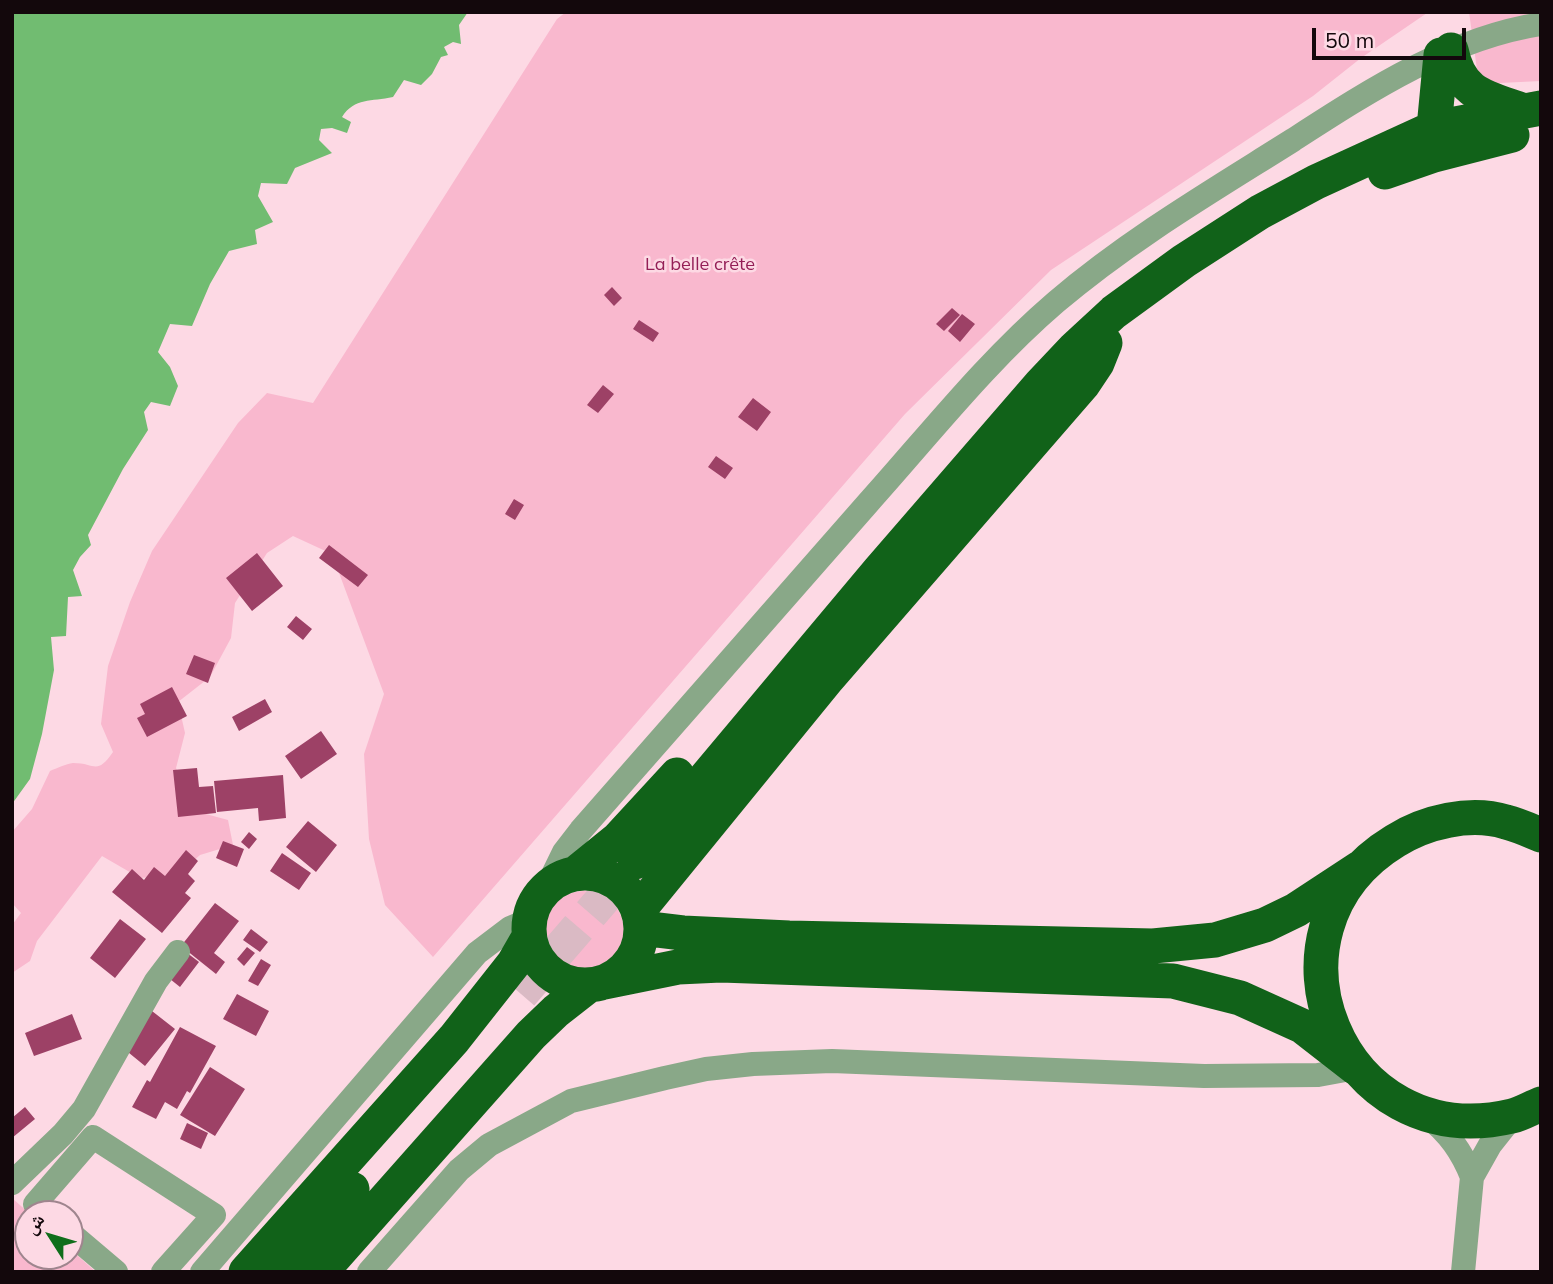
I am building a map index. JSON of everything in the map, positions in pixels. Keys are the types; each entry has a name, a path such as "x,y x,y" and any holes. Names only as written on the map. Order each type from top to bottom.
{"highway":[{"path":"1446,52 1468,88 1479,95 1536,116"},
{"path":"1371,178 1391,162 1415,150 1434,128 1446,52"},
{"path":"640,866 1105,332 1166,274 1260,212 1434,128 1536,116"},
{"path":"246,1272 454,1039 514,963 529,928 535,903 546,889 559,879 576,873 618,839 647,809 914,494 1011,386 1054,348 1105,332 1163,299 1229,254 1323,200 1371,178 1536,116"},
{"path":"640,919 681,856 731,800 828,678 1083,384 1097,363 1105,332"},
{"path":"1356,1068 1333,1031 1321,989 1322,946 1335,904 1360,868 1374,854 1414,830 1458,818 1504,821 1541,835"},
{"path":"681,856 674,893 682,909 701,923 743,936"},
{"path":"640,919 683,933 1153,946 1216,940 1265,926 1296,910 1360,868"},
{"path":"321,1272 531,1035 556,1011 596,984 620,974 631,961 639,945 640,919 628,894 614,881 596,874 576,873"},
{"path":"529,928 533,953 542,967 563,981 596,984 678,967 721,965 1173,981 1240,998 1302,1026 1388,1097 1427,1116 1471,1122 1527,1110"},
{"path":"280,1272 527,998 295,1272"}],"street":[{"path":"546,889 564,852 581,830 965,394 1054,304 1116,254 1199,197 1330,116 1446,52 1490,36 1541,24"},
{"path":"202,1272 477,953 510,928 529,928"},
{"path":"30,1200 12,1185 63,1135 83,1109 156,981 178,952"},
{"path":"369,1272 459,1170 489,1145 571,1101 706,1069 832,1061 1204,1076 1318,1075 1356,1068"},
{"path":"1463,1272 1472,1177 1490,1145 1527,1110"},
{"path":"1427,1116 1459,1149 1472,1177"},
{"path":"48,1200 93,1137 214,1216 163,1272"},
{"path":"84,1245 116,1272"}],"green space":[{"name":"La belle crête","path":"566,12 1432,12 1361,58 1313,96 1051,270 905,414 433,957 385,905 369,839 364,754 384,694 332,554 293,536 267,553 235,603 231,638 210,677 178,702 185,733 176,768 189,799 206,814 228,820 233,845 200,855 178,875 140,878 102,856 37,941 30,961 12,973 12,925 21,913 12,903 12,832 32,809 50,771 73,763 99,766 113,752 101,724 108,666 130,602 152,551 238,423 267,393 313,403 557,19"},
{"path":"1469,12 1541,12 1541,81 1479,84"},
{"path":"584,891 599,894 612,903 621,916 624,931 621,946 612,959 599,968 584,971 569,968 556,959 547,946 544,931 547,916 556,903 569,894"},
{"path":"12,1198 14,1200 14,1270 84,1270 84,1261 96,1272 12,1272"}],"shaded area":[{"path":"12,12 468,12 459,25 461,44 453,42 444,47 448,55 441,57 432,74 421,85 404,80 393,97 364,101 352,106 342,117 351,122 347,133 332,128 321,129 319,140 332,153 295,168 287,184 261,183 258,196 273,222 255,230 257,244 229,251 210,284 192,326 170,324 158,352 170,367 178,386 170,406 151,402 144,412 148,430 123,469 88,535 91,545 73,570 82,596 68,597 66,636 51,637 54,670 42,734 30,779 12,804"}],"building":[{"path":"612,287 622,298 614,306 604,295"},
{"path":"952,308 960,315 944,331 936,324"},
{"path":"962,314 975,324 960,342 948,331"},
{"path":"639,320 659,333 653,342 633,329"},
{"path":"603,385 614,394 598,413 587,405"},
{"path":"753,398 771,412 757,431 738,417"},
{"path":"716,456 733,468 725,479 708,467"},
{"path":"514,499 524,505 515,520 505,514"},
{"path":"329,545 368,575 358,587 319,558"},
{"path":"257,553 283,586 252,611 226,578"},
{"path":"296,616 312,629 303,640 287,627"},
{"path":"194,655 215,663 208,683 186,674"},
{"path":"172,687 187,716 147,737 137,718 145,714 140,704"},
{"path":"265,699 272,712 239,731 232,717"},
{"path":"321,731 337,754 301,779 285,756"},
{"path":"197,768 199,787 213,786 216,813 178,817 173,770"},
{"path":"283,775 286,818 259,821 258,808 217,812 214,781"},
{"path":"308,821 337,845 316,872 286,847"},
{"path":"249,832 257,839 249,849 241,842"},
{"path":"223,841 244,849 237,867 216,858"},
{"path":"186,850 198,861 188,874 195,881 185,893 191,898 162,933 112,892 132,869 144,880 154,867 165,876"},
{"path":"282,853 311,873 299,890 270,871"},
{"path":"215,903 239,921 214,953 225,962 216,974 181,946"},
{"path":"120,919 146,939 115,978 90,958"},
{"path":"251,929 268,942 260,952 243,940"},
{"path":"178,946 199,962 180,987 160,971"},
{"path":"247,947 255,953 244,966 237,959"},
{"path":"261,959 271,965 258,986 248,981"},
{"path":"237,994 269,1011 256,1036 223,1019"},
{"path":"152,1011 175,1029 145,1066 123,1048"},
{"path":"72,1014 82,1039 34,1056 25,1033"},
{"path":"180,1027 216,1046 190,1093 187,1091 177,1109 165,1102 156,1119 132,1107 147,1080 150,1082"},
{"path":"210,1067 245,1089 215,1136 180,1115"},
{"path":"25,1107 35,1119 12,1138 12,1118"},
{"path":"187,1123 208,1133 201,1149 180,1139"}],"tunnel":[{"path":"521,994 635,862"}]}
